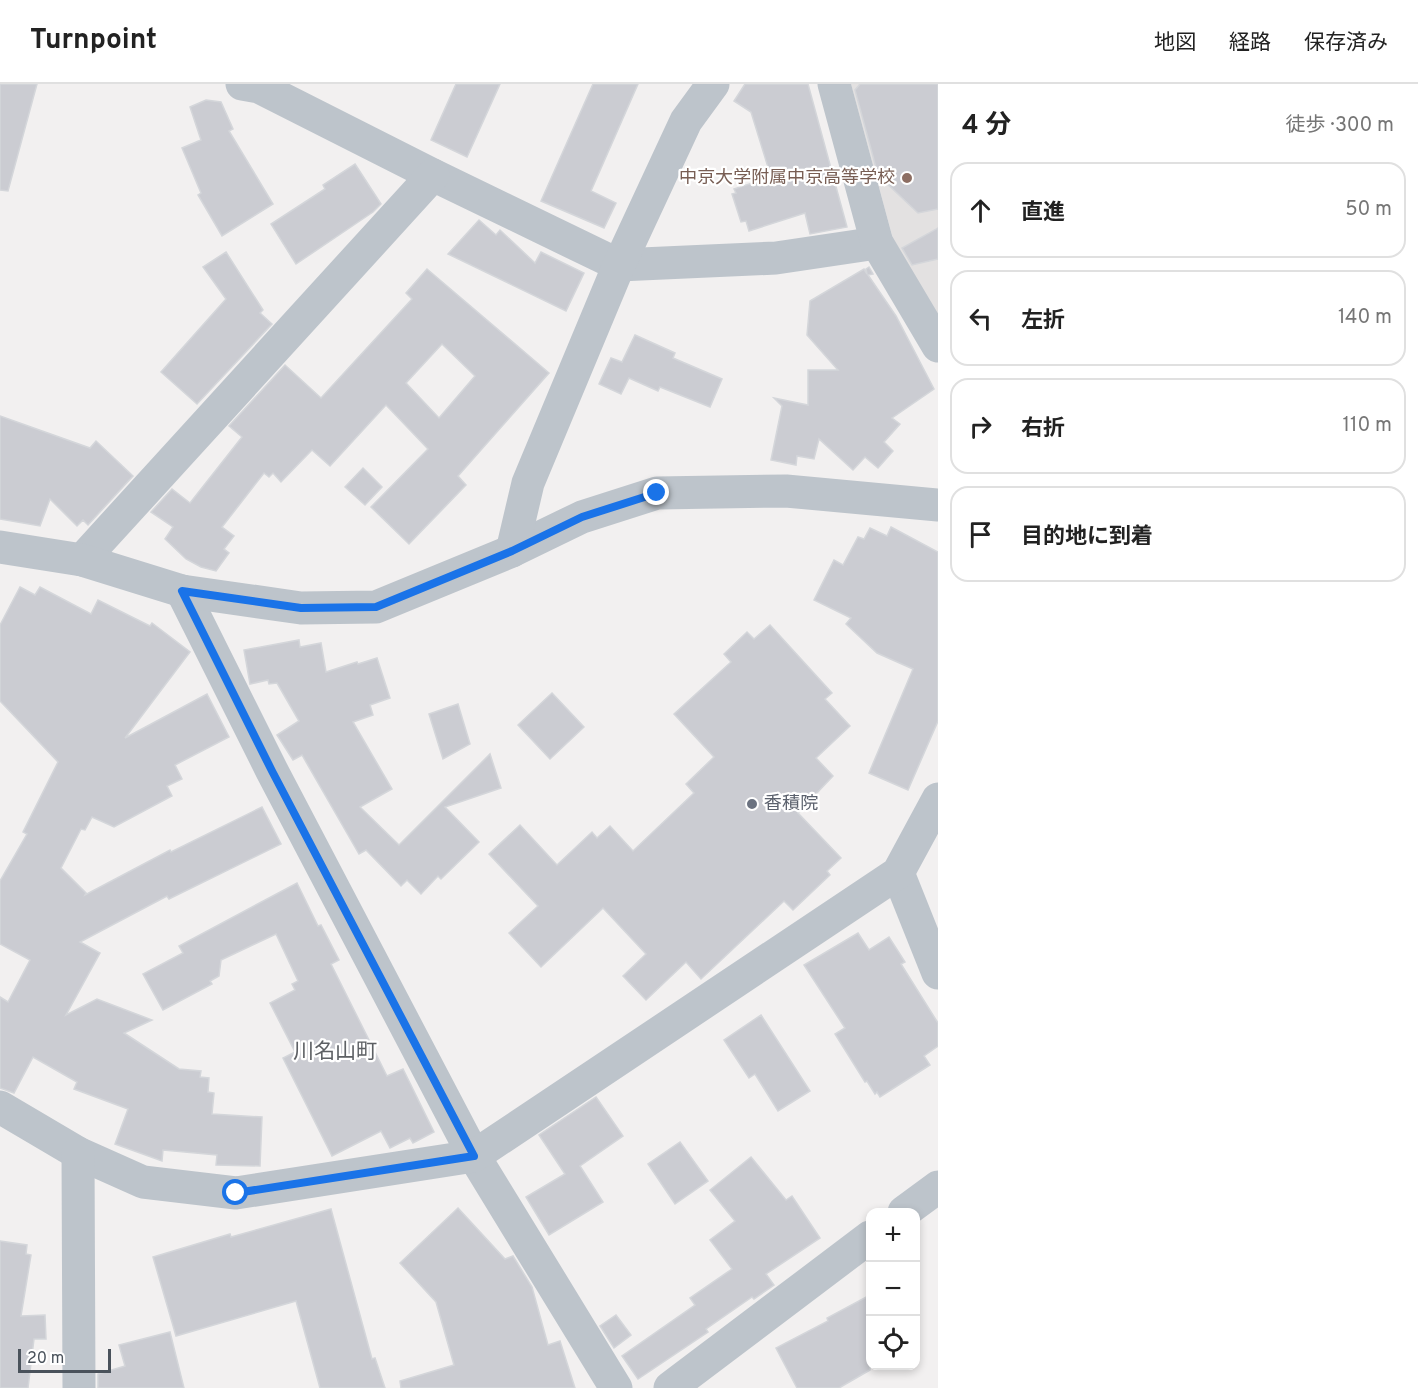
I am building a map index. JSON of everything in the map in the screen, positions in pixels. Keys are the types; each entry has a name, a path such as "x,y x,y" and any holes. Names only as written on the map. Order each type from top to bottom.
{"street":[{"path":"243,84 259,87 619,265 776,258 877,243"},
{"path":"512,551 528,483 619,265 686,121 712,84"},
{"path":"834,84 877,243 938,346"},
{"path":"82,560 433,175"},
{"path":"0,547 82,560 182,591 301,608 376,607 512,551 582,517 657,493 786,491 938,505"},
{"path":"182,591 272,771 474,1156 616,1388"},
{"path":"0,1107 78,1153 143,1182 236,1193 474,1156 898,873 938,800"},
{"path":"898,873 938,973"},
{"path":"78,1153 79,1388"},
{"path":"909,1208 938,1187"},
{"path":"670,1388 866,1240"}],"shaded area":[{"name":"中京大学附属中京高等学校","path":"851,84 938,84 938,326 902,272"}],"building":[{"path":"0,84 37,84 8,191 0,190"},
{"path":"456,84 500,84 467,157 431,140"},
{"path":"593,84 638,84 591,191 616,203 604,228 541,201"},
{"path":"745,84 808,84 847,227 810,234 805,213 749,231 746,221 741,222 732,194 736,193 734,189 771,177 751,112 734,101"},
{"name":"中京大学附属中京高等学校","path":"860,84 938,84 938,209 918,213 878,175 855,90"},
{"path":"206,100 221,102 233,129 229,131 273,204 222,236 198,195 201,193 182,148 201,140 190,107"},
{"path":"355,164 381,204 373,212 296,264 271,224 325,189 323,185"},
{"path":"479,220 496,235 500,230 535,263 541,252 584,273 566,311 448,254"},
{"path":"938,228 938,259 912,265 902,248"},
{"path":"226,252 263,310 260,313 272,324 197,404 161,372 226,299 203,267"},
{"path":"869,267 873,274 868,275 896,316 934,389 892,418 900,424 884,442 893,451 878,468 865,457 853,470 819,439 814,459 797,456 796,465 771,460 782,406 774,398 808,405 808,370 838,370 807,335 810,301 864,269 867,274 866,269"},
{"path":"427,269 549,373 458,476 466,485 409,544 371,507 428,449 386,405 330,466 312,450 281,482 273,473 269,477 264,473 222,527 234,536 224,549 229,553 216,571 201,567 186,559 165,539 173,527 151,512 172,489 190,503 242,437 229,426 285,365 321,398 412,299 406,293","holes":["442,344 475,376 439,418 406,383"]},
{"path":"635,335 675,353 673,358 722,379 710,407 660,387 658,391 629,378 621,394 599,384 611,358 622,362"},
{"path":"0,416 90,448 96,441 133,476 88,525 83,520 77,526 50,499 40,526 0,519"},
{"path":"363,468 382,487 365,505 345,487"},
{"path":"891,527 938,552 938,721 908,790 869,773 913,669 877,653 846,624 851,618 814,600 834,560 843,565 858,537 864,539 870,528 887,536"},
{"path":"20,587 35,595 40,587 91,614 98,600 150,626 152,623 190,652 125,738 207,694 229,737 175,765 182,779 167,786 172,796 114,827 92,817 85,830 81,829 61,868 86,893 85,895 170,850 171,852 262,807 281,844 169,899 167,896 80,942 100,953 66,1015 97,999 152,1020 124,1033 179,1069 201,1071 200,1077 209,1078 208,1092 214,1093 212,1114 262,1117 260,1166 216,1165 217,1155 163,1150 162,1161 115,1144 128,1109 74,1089 77,1082 33,1057 14,1093 0,1088 0,997 8,1002 30,960 0,944 0,881 27,834 23,832 58,762 0,701 0,625"},
{"path":"770,625 832,693 825,699 850,726 816,758 833,776 798,813 841,858 827,871 830,875 793,910 784,901 701,979 686,962 646,1000 623,976 646,954 603,908 541,967 509,933 538,906 489,854 520,825 557,865 592,832 597,838 610,826 633,851 694,793 686,784 714,757 674,714 731,662 724,654 747,632 754,639"},
{"path":"299,640 300,647 321,643 326,672 377,658 390,698 370,705 373,715 353,722 392,789 360,807 399,845 490,754 501,788 445,807 479,842 441,879 438,876 421,894 407,880 401,886 366,850 359,854 302,755 293,760 277,735 299,721 277,683 269,684 268,680 250,684 244,650"},
{"path":"552,693 584,727 550,759 518,725"},
{"path":"458,704 470,744 443,759 429,714"},
{"path":"297,883 318,926 321,925 339,960 331,964 387,1076 403,1069 434,1132 413,1143 410,1138 390,1148 381,1131 332,1156 283,1058 295,1052 270,1003 295,990 292,984 298,981 276,934 221,960 219,976 210,981 212,984 163,1010 143,974 183,953 179,946"},
{"path":"858,933 869,950 889,937 905,962 901,964 938,1023 938,1046 924,1056 930,1065 880,1097 877,1092 875,1094 867,1081 865,1082 835,1034 845,1028 804,965"},
{"path":"761,1015 810,1091 778,1111 755,1074 749,1078 724,1040"},
{"path":"596,1097 623,1136 580,1166 603,1202 549,1235 526,1197 565,1174 539,1135"},
{"path":"680,1142 708,1181 675,1204 648,1164"},
{"path":"751,1157 786,1200 792,1196 820,1238 766,1274 774,1285 754,1299 752,1297 706,1329 708,1332 638,1379 622,1356 695,1305 690,1298 732,1269 710,1240 735,1221 710,1190"},
{"path":"458,1208 505,1259 513,1256 532,1287 548,1345 560,1341 575,1388 401,1388 400,1381 454,1365 436,1302 400,1263"},
{"path":"331,1209 372,1359 375,1358 385,1388 320,1388 296,1301 176,1336 153,1257 230,1234 231,1237"},
{"path":"0,1241 27,1245 26,1254 31,1255 21,1316 45,1315 46,1339 34,1339 28,1388 0,1388"},
{"path":"866,1297 866,1370 870,1370 839,1388 797,1388 776,1348 828,1321 827,1318"},
{"path":"616,1315 631,1335 614,1348 600,1326"},
{"path":"170,1332 184,1388 98,1388 98,1374 125,1366 119,1345"}],"place":[{"name":"中京大学附属中京高等学校","path":"907,178"},
{"name":"香積院","path":"752,804"}],"district":[{"name":"川名山町","path":"335,1052"}],"route":[{"path":"236,1193 474,1156 272,771 182,591 301,608 376,607 512,551 582,517 657,493"}]}
